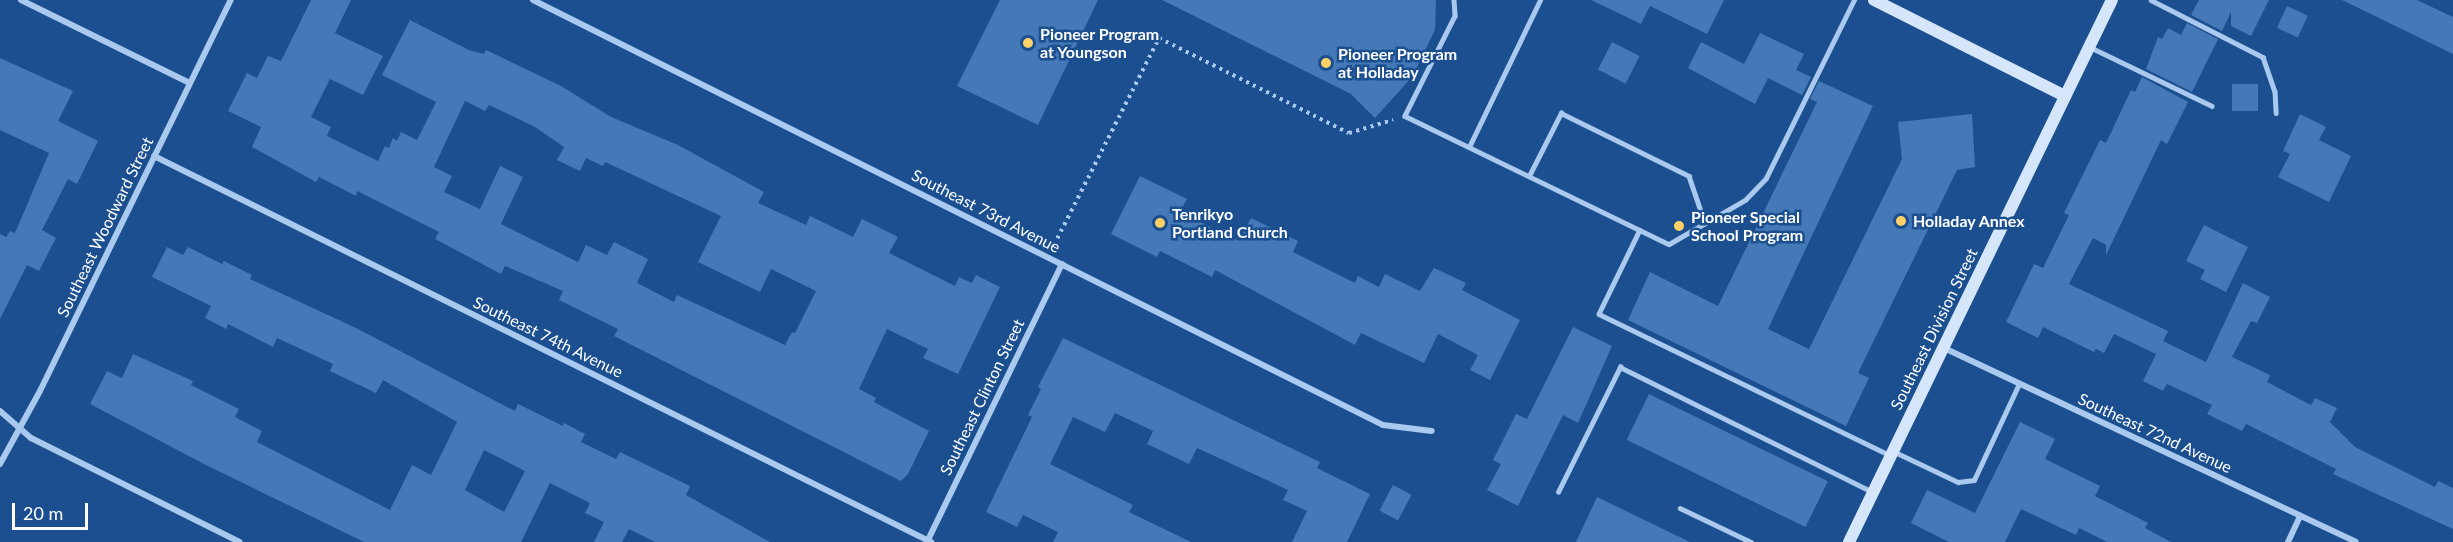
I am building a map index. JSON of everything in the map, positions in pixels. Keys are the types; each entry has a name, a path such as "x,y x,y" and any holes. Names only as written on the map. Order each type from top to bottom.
{"main road":[{"path":"1874,0 2065,96"},
{"name":"Southeast Division Street","path":"1849,542 2112,0"}],"street":[{"path":"21,0 190,83"},
{"name":"Southeast Woodward Street","path":"0,464 40,391 231,0"},
{"name":"Southeast 73rd Avenue","path":"533,0 1383,425 1432,431"},
{"name":"Southeast 74th Avenue","path":"154,156 928,541"},
{"name":"Southeast Clinton Street","path":"928,541 1062,264"},
{"name":"Southeast 72nd Avenue","path":"1943,347 2356,542"},
{"path":"0,411 31,438 240,542"},
{"path":"2288,542 2300,516"}],"lane":[{"path":"1454,0 1455,16 1405,116 1670,244 1745,200 1766,178 1854,0"},
{"path":"1469,147 1540,0"},
{"path":"2151,0 2263,57 2275,91 2276,113"},
{"path":"2089,47 2212,106"},
{"path":"1530,176 1561,113 1689,176 1705,223"},
{"path":"1640,230 1599,314 1892,454 1958,482 1974,480 2019,384"},
{"path":"1558,492 1620,367 1873,492"},
{"path":"1680,508 1751,542"}],"path":[{"path":"1048,257 1159,38 1349,133 1405,116"}],"building":[{"path":"311,0 351,0 335,33 383,56 363,95 330,79 311,117 331,127 327,136 378,161 385,146 389,148 393,138 397,141 401,132 417,140 436,102 382,75 410,20 469,50 484,54 486,50 561,86 611,117 678,145 764,192 758,203 806,225 810,216 853,237 862,219 898,237 889,253 955,286 959,277 972,283 976,275 1000,287 958,374 923,358 928,349 887,329 859,389 876,398 874,402 929,431 908,474 901,481 614,336 618,329 559,300 563,291 505,266 501,274 435,239 439,232 357,191 356,196 319,177 316,182 252,147 261,127 228,111 247,73 257,78 268,56 281,61","holes":["465,101 485,111 489,105 535,127 564,147 557,160 580,171 586,158 603,166 605,162 721,216 698,262 760,292 771,269 816,291 795,333 792,332 785,345 677,295 674,302 637,283 648,259 614,242 607,255 586,245 578,262 501,224 523,177 500,166 480,209 444,192 452,176 434,167"]},
{"name":"Pioneer Program at Youngson","path":"1000,0 1098,0 1038,125 957,86"},
{"name":"Pioneer Program at Holladay","path":"1162,0 1436,0 1435,30 1412,77 1375,118 1351,94"},
{"path":"1591,0 1724,0 1707,34 1650,6 1641,24"},
{"path":"2199,0 2269,0 2251,36 2231,26 2231,12 2222,31 2191,15"},
{"path":"2342,0 2417,0 2453,17 2453,54"},
{"path":"2287,6 2308,16 2298,37 2277,28"},
{"path":"2187,23 2218,39 2192,92 2146,69 2158,37 2162,39 2168,28 2181,35"},
{"path":"1760,33 1804,54 1796,70 1811,77 1802,95 1768,78 1755,104 1688,68 1701,42 1744,64"},
{"path":"1612,42 1640,56 1626,84 1598,70"},
{"path":"0,58 73,91 58,121 98,141 77,184 68,179 42,230 56,238 39,271 27,265 0,319 0,234 6,237 10,231 15,233 49,153 0,130"},
{"path":"2142,77 2188,102 2167,144 2161,140 2106,255 2106,245 2093,238 2069,284 2168,331 2163,341 2206,362 2243,283 2270,297 2257,323 2251,321 2232,357 2270,375 2267,382 2311,405 2315,398 2337,408 2330,422 2355,447 2435,487 2438,481 2453,488 2453,529 2333,474 2336,469 2246,424 2242,431 2207,414 2212,405 2167,384 2163,391 2143,381 2156,354 2114,334 2104,353 2096,349 2094,352 2043,327 2038,338 2006,322 2034,264 2043,268 2069,215 2064,213 2100,140 2106,143 2131,90 2135,92"},
{"name":"Holladay Annex","path":"1819,81 1873,106 1768,329 1809,349 1902,159 1898,122 1972,114 1975,167 1957,170 1858,373 1869,378 1846,426 1628,320 1650,272 1718,306 1817,102 1810,99"},
{"path":"2232,84 2258,84 2258,111 2232,111"},
{"path":"2300,114 2326,127 2319,140 2351,156 2329,202 2278,177 2290,154 2283,151"},
{"path":"1140,176 1187,199 1180,212 1239,241 1251,218 1298,241 1293,252 1355,283 1358,276 1379,287 1385,274 1420,291 1434,268 1466,283 1462,290 1520,320 1490,380 1470,370 1478,355 1438,334 1424,363 1361,333 1355,345 1215,270 1212,277 1160,251 1157,257 1111,234"},
{"path":"2204,225 2248,247 2226,292 2200,279 2205,270 2186,261"},
{"path":"167,247 183,255 188,247 222,264 224,261 252,275 250,279 356,328 515,411 518,404 563,426 564,423 585,434 581,442 616,459 620,452 690,486 686,495 770,542 655,542 629,529 622,542 594,542 604,522 585,513 590,503 550,483 521,542 364,542 204,464 90,404 107,371 122,378 133,354 193,381 191,385 239,409 235,417 262,431 257,442 390,510 412,465 431,475 457,422 383,380 376,393 330,371 333,364 277,338 273,347 228,324 226,329 205,318 211,306 152,277","holes":["484,450 525,471 504,512 465,490"]},
{"path":"1573,327 1612,346 1578,423 1563,415 1518,506 1487,490 1501,464 1493,460 1516,414 1527,419"},
{"path":"1063,338 1320,462 1317,468 1370,494 1347,542 1292,542 1307,511 1283,500 1288,490 1197,448 1189,464 1147,444 1153,431 1115,413 1105,432 1073,417 1050,464 1133,505 1129,512 1191,542 1053,542 1058,532 1023,515 1017,527 986,512 1032,417 1028,415 1041,389 1038,387"},
{"path":"1649,394 1828,481 1806,527 1627,440"},
{"path":"2020,422 2055,439 2045,459 2100,486 2095,496 2148,523 2145,528 2171,542 2107,542 2079,528 2076,535 2021,509 2005,542 1949,542 1911,523 1927,490 1975,513"},
{"path":"1393,485 1412,495 1398,520 1379,511"},
{"path":"1597,497 1690,542 1576,542"}],"place":[{"name":"Pioneer Program at Youngson","path":"1028,43"},
{"name":"Pioneer Program at Holladay","path":"1326,63"},
{"name":"Holladay Annex","path":"1901,221"},
{"name":"Tenrikyo Portland Church","path":"1160,223"},
{"name":"Pioneer Special School Program","path":"1679,226"}]}
